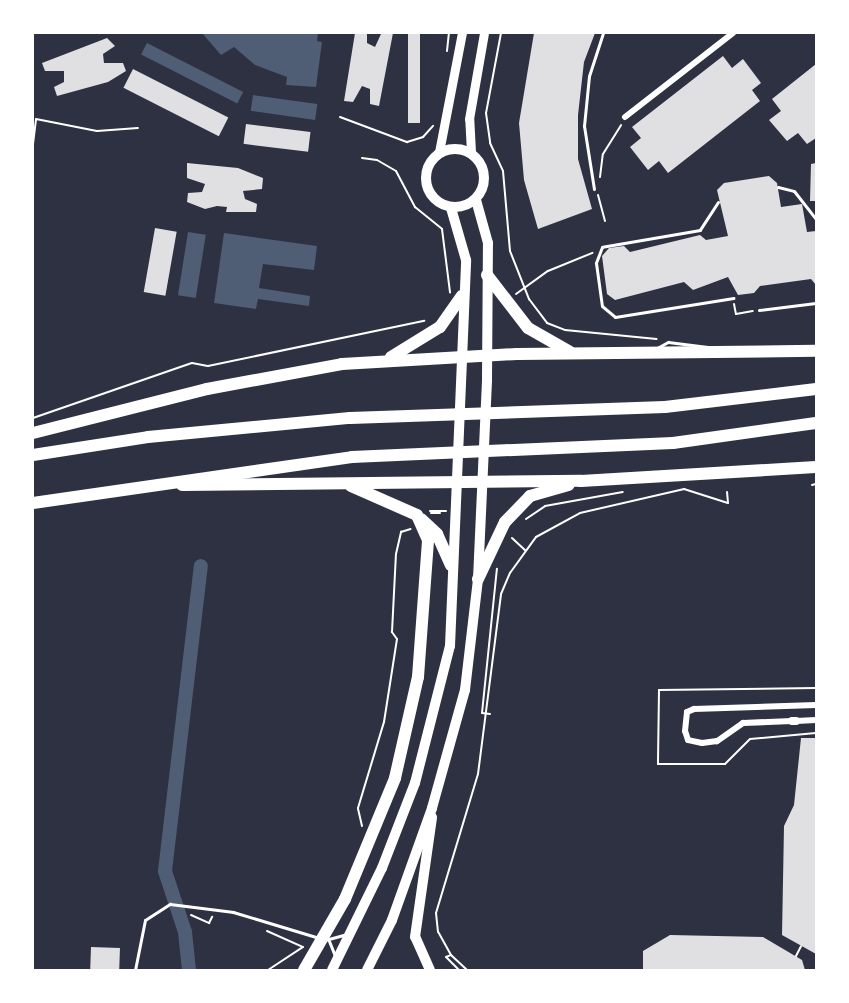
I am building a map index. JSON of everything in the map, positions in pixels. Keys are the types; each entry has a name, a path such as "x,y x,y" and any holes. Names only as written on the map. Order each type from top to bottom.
{"highway":[{"path":"367,970 392,920 432,808 465,690 478,579 487,359 488,243 476,200 483,172 471,152 449,148 439,152 425,182 429,193 451,208 466,260 456,296 440,327 385,360"},
{"path":"451,208 476,200"},
{"path":"487,275 505,302 528,328 573,353"},
{"path":"333,968 415,783 443,683 450,645 451,565 461,360 456,296"},
{"path":"33,433 295,370 385,360 461,360 573,353 816,351"},
{"path":"33,455 148,437 350,418 665,407 816,389"},
{"path":"33,503 139,485 352,457 673,443 816,423"},
{"path":"139,485 269,486 581,481 816,467"},
{"path":"478,579 505,522 530,496 581,481"},
{"path":"344,483 418,520 437,534 451,565"},
{"path":"304,970 345,899 395,778 418,676 428,540 418,520"},
{"path":"430,970 415,937 432,808"}],"main road":[{"path":"439,152 462,33"},
{"path":"471,152 469,119 484,33"}],"street":[{"path":"625,117 733,33"},
{"path":"816,705 694,709 687,712 685,732 688,740 702,743 717,741 743,723 816,720"}],"lane":[{"path":"594,189 584,126 589,76 603,33"},
{"path":"778,187 794,191 816,219"},
{"path":"718,202 700,230 598,252 602,306 609,315 734,298"},
{"path":"759,310 816,303"},
{"path":"135,970 150,913 182,905 233,912 329,941 352,927"},
{"path":"329,941 333,968"}],"path":[{"path":"446,60 449,33"},
{"path":"501,33 486,113 490,143 503,171 510,251 540,316 565,330 667,339"},
{"path":"340,117 407,142 423,137 440,118"},
{"path":"605,221 598,198 603,154 625,117"},
{"path":"33,144 36,119 96,131 138,128"},
{"path":"362,158 396,171 415,207 442,229 456,296"},
{"path":"505,302 571,258 598,252"},
{"path":"736,314 759,310"},
{"path":"33,418 118,384 192,363 208,366 416,325 434,316"},
{"path":"663,486 683,483 684,489"},
{"path":"467,970 451,955 438,932 436,913 478,774 490,714 501,594 536,537 580,513 684,489 728,503 727,492"},
{"path":"517,525 545,506 632,490"},
{"path":"429,522 457,511 426,511 440,513"},
{"path":"358,808 384,722 397,639 392,632 396,554 401,532 418,520"},
{"path":"490,714 482,713 498,564"},
{"path":"816,688 659,690 658,764 725,764 750,740 816,734"},
{"path":"182,905 196,919 209,923 215,917"},
{"path":"258,928 312,951"},
{"path":"796,956 801,946"},
{"path":"268,970 273,962 303,947"},
{"path":"451,955 446,957 459,970"}],"water":[{"path":"202,33 318,33 317,41 322,42 316,87 286,85 287,77 255,65 234,47 221,55"},
{"path":"147,43 243,92 237,104 141,55"},
{"path":"253,95 317,104 315,120 251,111"},
{"path":"188,232 206,235 196,298 178,295"},
{"path":"224,233 317,246 314,270 263,264 259,288 310,296 309,306 258,299 256,309 214,303"}],"building":[{"path":"355,33 367,33 367,43 375,47 381,34 393,33 379,106 370,104 370,89 362,86 353,102 344,101"},
{"path":"408,33 420,33 420,123 408,123"},
{"path":"534,33 595,33 584,62 578,115 578,159 592,209 538,229 524,180 519,123"},
{"path":"107,38 115,46 103,54 104,63 123,63 126,71 108,82 57,96 54,87 64,82 64,71 45,71 42,63"},
{"path":"723,56 732,68 743,59 761,83 752,90 760,101 668,173 659,161 648,170 630,147 641,138 632,127"},
{"path":"816,64 816,138 807,144 798,133 787,141 769,120 781,111 772,99"},
{"path":"133,69 228,118 219,136 123,88"},
{"path":"246,124 311,132 308,152 244,144"},
{"path":"187,163 238,168 263,178 262,189 243,191 245,199 257,204 256,212 226,212 227,207 217,206 205,209 187,202 188,193 202,192 205,184 187,178"},
{"path":"816,163 816,201 810,201 811,164"},
{"path":"769,176 777,183 781,207 802,204 807,232 816,231 816,285 811,279 760,286 754,293 738,295 728,277 693,290 684,282 615,300 607,294 602,256 609,248 624,246 630,252 700,235 706,240 728,236 717,190 724,183"},
{"path":"155,228 177,232 165,296 144,292"},
{"path":"801,738 816,738 816,954 782,935 784,826 794,805"},
{"path":"670,935 763,937 802,960 805,970 643,970 643,951"},
{"path":"91,947 120,948 119,970 90,970"}],"waterway":[{"path":"189,970 185,932 165,871 201,566"}]}
